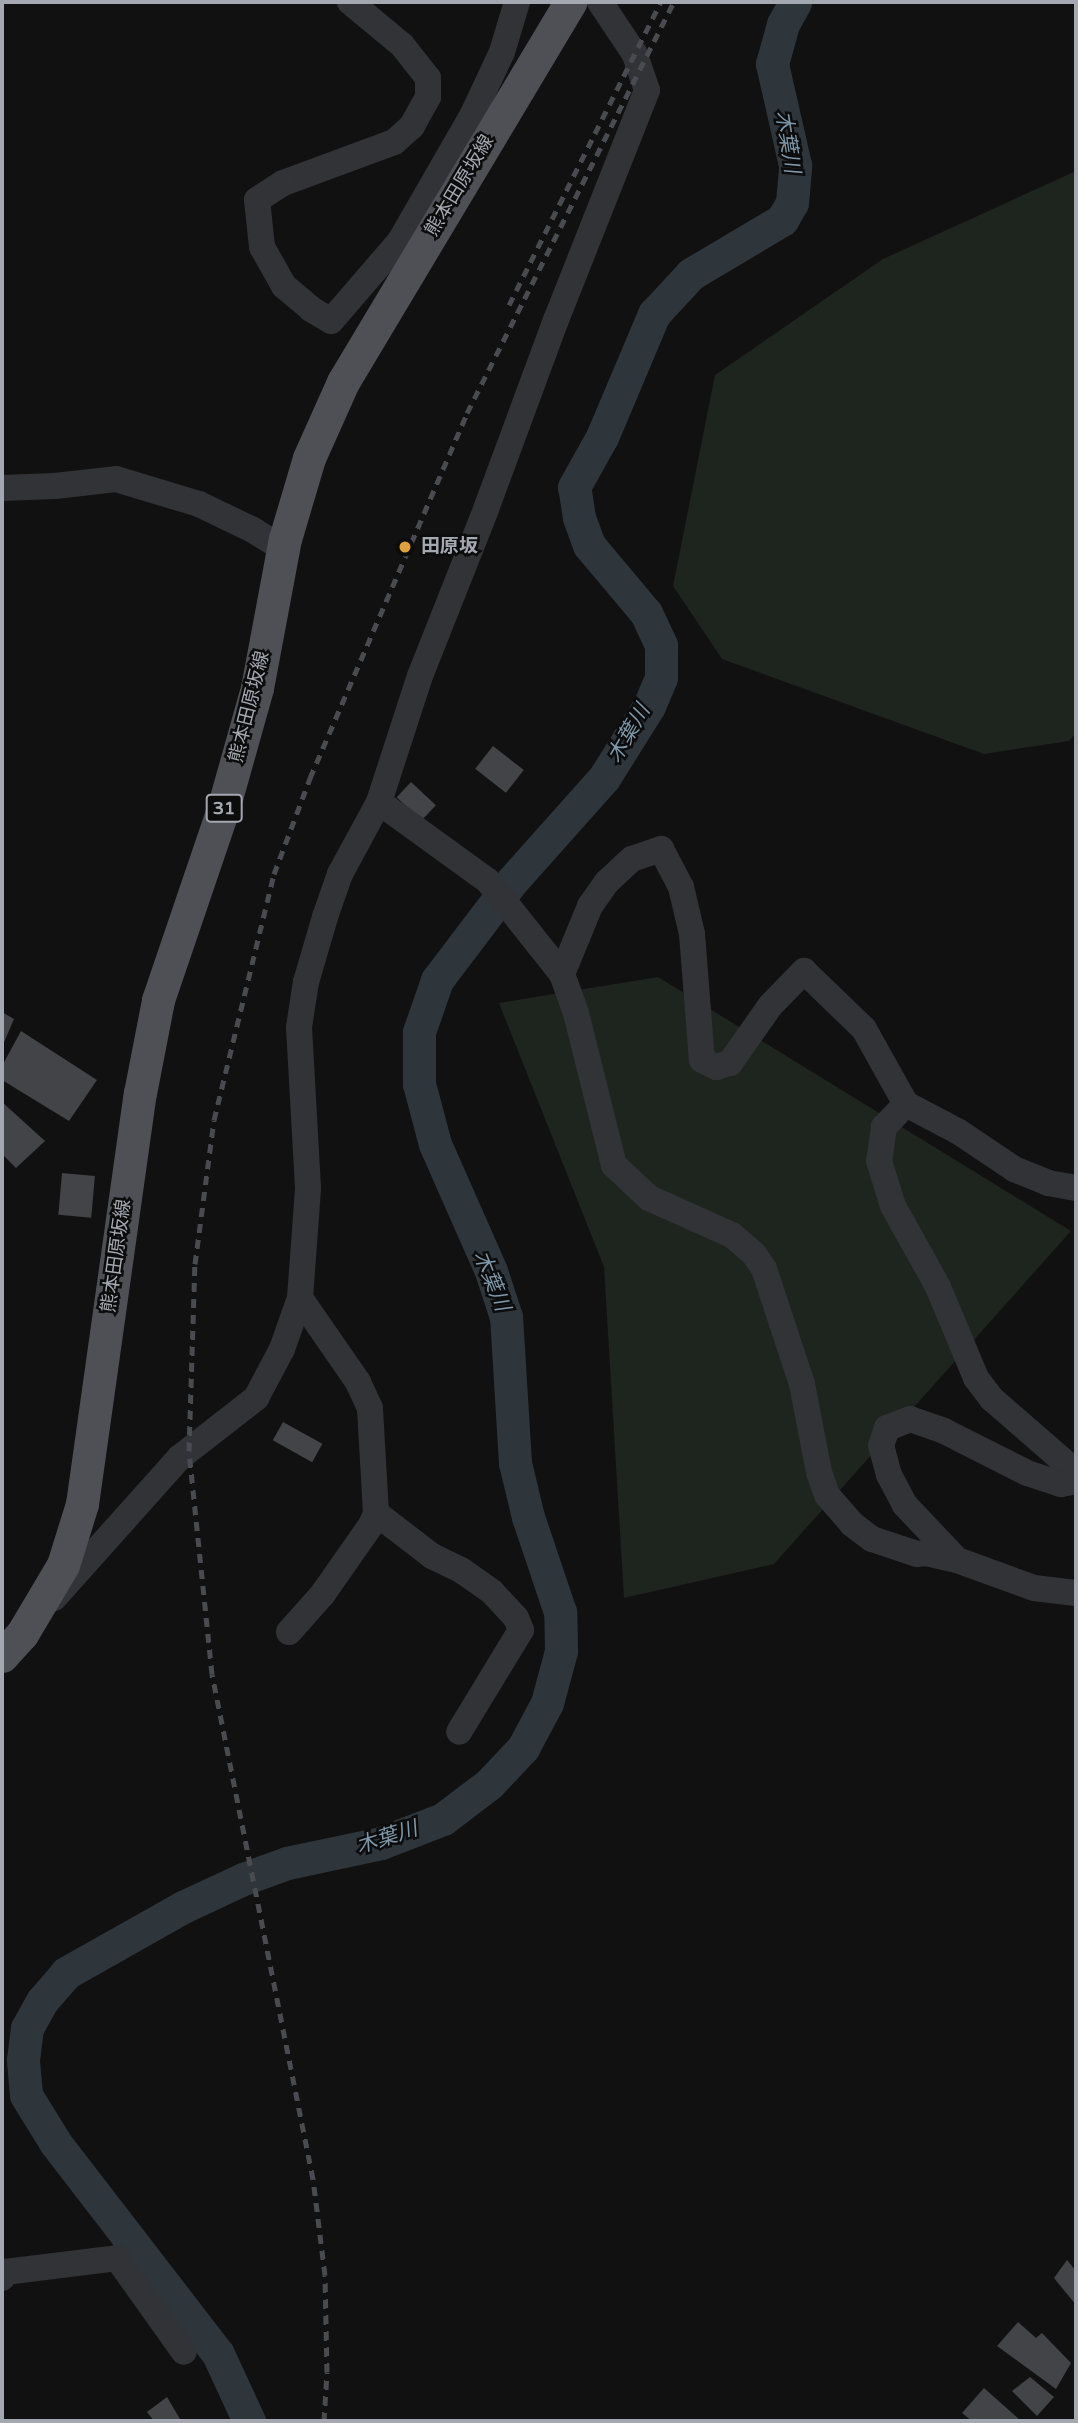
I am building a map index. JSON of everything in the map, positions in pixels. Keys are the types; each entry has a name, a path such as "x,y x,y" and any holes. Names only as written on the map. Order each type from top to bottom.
{"main road":[{"name":"熊本田原坂線","path":"12,1645 63,1565 82,1504 140,1093 158,1000 223,809 257,688 283,549 309,458 343,382 570,2"}],"street":[{"path":"350,2 402,46 428,78 428,97 412,126 394,142 283,183 257,200 262,247 284,286 311,309 331,321 400,241 472,116 502,52 517,2"},
{"path":"12,1645 179,1458 256,1398 282,1349 300,1298 308,1188 299,1027 306,982 336,885 379,802 420,676 486,509 555,320 647,90 634,53 600,2"},
{"path":"2,488 55,486 116,479 199,504 253,530 283,549"},
{"path":"379,802 488,881 562,974 576,1013 614,1165 649,1198 732,1235 754,1254 764,1269 802,1384 819,1472 827,1495 852,1524 872,1539 917,1554 926,1553 957,1560 1034,1588 1076,1593"},
{"path":"562,974 590,906 607,882 632,859 661,849 681,887 692,934 702,1060 716,1067 730,1063 770,1006 804,971 864,1029 906,1104 959,1132 1014,1169 1048,1183 1076,1188"},
{"path":"906,1104 884,1126 879,1161 893,1206 938,1287 976,1378 992,1399 1076,1472"},
{"path":"289,1632 323,1595 371,1525 376,1513 370,1408 358,1382 300,1298"},
{"path":"957,1560 905,1505 889,1475 881,1447 887,1428 910,1419 944,1431 1027,1473 1061,1484 1076,1480"},
{"path":"376,1513 432,1556 461,1570 492,1592 516,1618 521,1630 459,1732"},
{"path":"2,2278 5,2272 117,2258 184,2352"}],"shaded area":[{"path":"1076,171 1076,733 1069,741 984,754 722,659 673,586 715,375 883,259"},
{"path":"658,977 1071,1231 774,1564 624,1598 604,1267 499,1003"}],"building":[{"path":"493,746 524,770 506,793 475,769"},
{"path":"411,782 436,805 422,821 397,797"},
{"path":"2,1012 14,1019 2,1047"},
{"path":"21,1031 97,1080 69,1121 2,1080 2,1066"},
{"path":"2,1102 45,1141 16,1168 2,1154"},
{"path":"62,1173 95,1176 91,1218 58,1215"},
{"path":"283,1422 322,1444 312,1462 273,1440"},
{"path":"1067,2260 1076,2271 1076,2305 1054,2278"},
{"path":"1018,2322 1036,2338 1042,2333 1071,2363 1056,2389 997,2346"},
{"path":"1030,2377 1054,2397 1037,2416 1012,2391"},
{"path":"984,2388 1021,2421 972,2421 962,2413"},
{"path":"167,2397 180,2419 154,2421 147,2412"}],"waterway":[{"name":"木葉川","path":"249,2421 218,2354 55,2142 26,2095 23,2060 27,2028 42,2001 66,1973 183,1907 243,1879 287,1863 381,1843 443,1819 489,1784 523,1748 547,1703 561,1651 560,1612 528,1517 515,1463 506,1317 491,1271 435,1144 419,1084 419,1032 437,980 513,880 604,778 649,706 661,678 661,645 646,613 589,545 579,517 574,487 602,437 654,314 691,274 782,220 792,203 795,165 772,64 783,24 795,2"}],"railway":[{"path":"509,305 661,2"},
{"path":"324,2421 327,2372 325,2275 313,2179 212,1674 189,1451 195,1264 214,1120 274,874 310,778 467,413 674,2"}],"place":[{"name":"田原坂","path":"405,547"}]}
